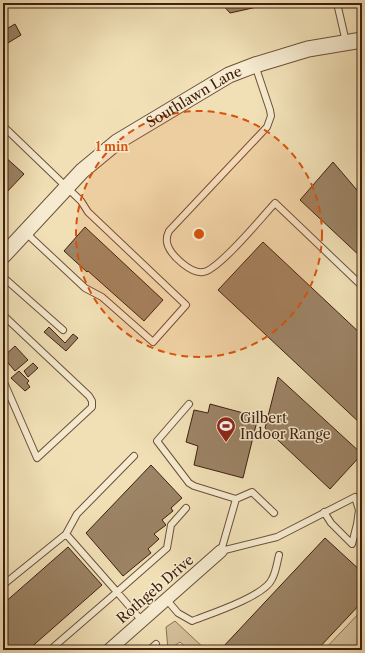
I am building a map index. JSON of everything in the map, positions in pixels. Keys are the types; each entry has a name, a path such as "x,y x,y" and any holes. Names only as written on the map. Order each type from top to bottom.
{"street":[{"name":"Southlawn Lane","path":"3,256 82,171 117,142 229,75 255,65 308,49 362,40"},
{"name":"Rothgeb Drive","path":"109,650 221,552"}],"lane":[{"path":"337,3 346,42"},
{"path":"255,65 270,110 271,116 267,127 169,231 167,239 168,246 172,253 189,269 195,272 208,270 222,260 275,203 362,286"},
{"path":"3,126 82,201 88,212 186,305 153,342 102,297 85,288 25,232"},
{"path":"3,277 63,330"},
{"path":"3,315 89,396 92,401 92,407 36,458 3,380"},
{"path":"188,404 157,441 189,483 194,486 236,499 252,492 274,513"},
{"path":"3,585 66,534 77,514 134,456"},
{"path":"221,552 277,537 324,512 355,497 359,510 352,544 331,523 324,512"},
{"path":"221,552 236,499"},
{"path":"50,650 167,548 172,525 186,508"},
{"path":"66,534 142,621"},
{"path":"166,599 178,613 192,621 225,608 264,589 272,580 279,555"},
{"path":"149,650 156,644"}],"shaded area":[{"path":"362,610 362,650 324,650"},
{"path":"175,621 206,650 189,650 180,642 168,650 166,627"}],"building":[{"path":"221,3 275,3 230,13"},
{"path":"15,24 21,35 3,46 3,31"},
{"path":"3,155 24,174 3,196"},
{"path":"333,162 362,196 362,258 300,200"},
{"path":"85,227 163,300 144,321 64,251"},
{"path":"263,242 362,335 362,425 218,290"},
{"path":"49,327 65,343 73,334 78,338 66,351 44,332"},
{"path":"15,346 28,360 15,371 3,357"},
{"path":"33,363 38,368 28,377 24,371"},
{"path":"19,371 29,381 27,383 30,387 25,391 11,378"},
{"path":"278,377 362,454 330,489 265,428"},
{"path":"210,404 258,417 243,478 194,465 198,446 186,442 194,410 208,413"},
{"path":"151,465 182,498 171,508 173,511 162,520 166,525 154,534 159,539 148,549 151,553 123,576 86,533"},
{"path":"325,538 362,572 362,602 317,650 224,650 222,648"},
{"path":"68,547 102,585 28,650 3,650 3,604"}],"place":[{"name":"Gilbert Indoor Range","path":"226,443"}]}
